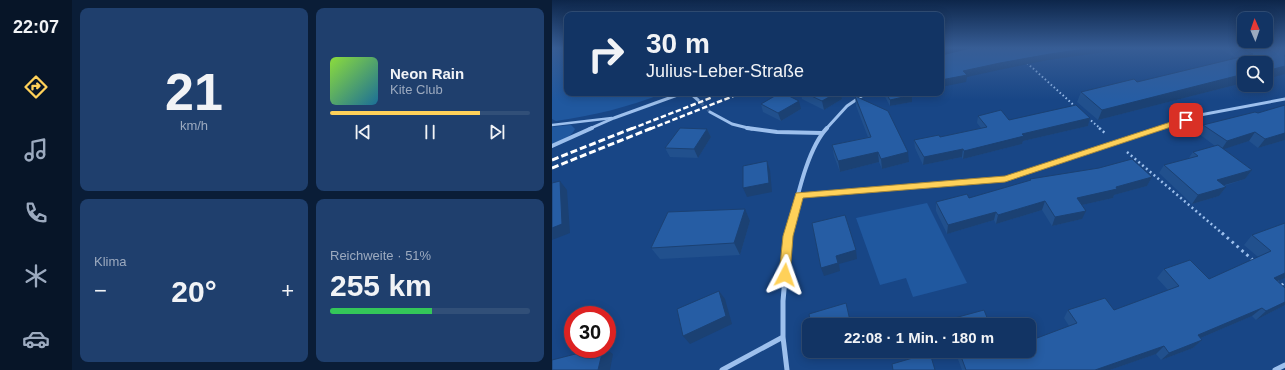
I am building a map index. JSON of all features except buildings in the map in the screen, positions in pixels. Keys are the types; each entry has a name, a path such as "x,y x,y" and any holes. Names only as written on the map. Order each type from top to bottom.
{"street":[{"path":"552,146 614,118 675,96"},
{"path":"693,96 698,100"},
{"path":"787,370 783,337 783,300 788,236 799,195 809,160 822,133 847,106 862,96"},
{"path":"799,195 1005,179 1200,115 1285,99"},
{"path":"710,112 731,123 755,130 791,133 822,133"},
{"path":"722,370 783,337"},
{"path":"1275,370 1285,365"}],"lane":[{"path":"552,125 614,118"}],"path":[{"path":"1030,65 1082,112"},
{"path":"1088,117 1255,262"},
{"path":"1273,277 1285,287"}],"shaded area":[{"path":"552,65 564,65 564,96 656,96 637,103 584,116 556,121 552,119"},
{"path":"571,125 575,129 571,135 552,144 552,127"},
{"path":"927,203 967,283 913,297 906,278 880,285 856,218"}],"tunnel":[{"path":"698,100 710,112"}],"railway":[{"path":"650,129 733,96"},
{"path":"631,129 713,97"},
{"path":"552,160 633,128"},
{"path":"552,168 652,128"}],"route":[{"path":"785,275 788,236 799,195 1005,179 1186,120"}]}
